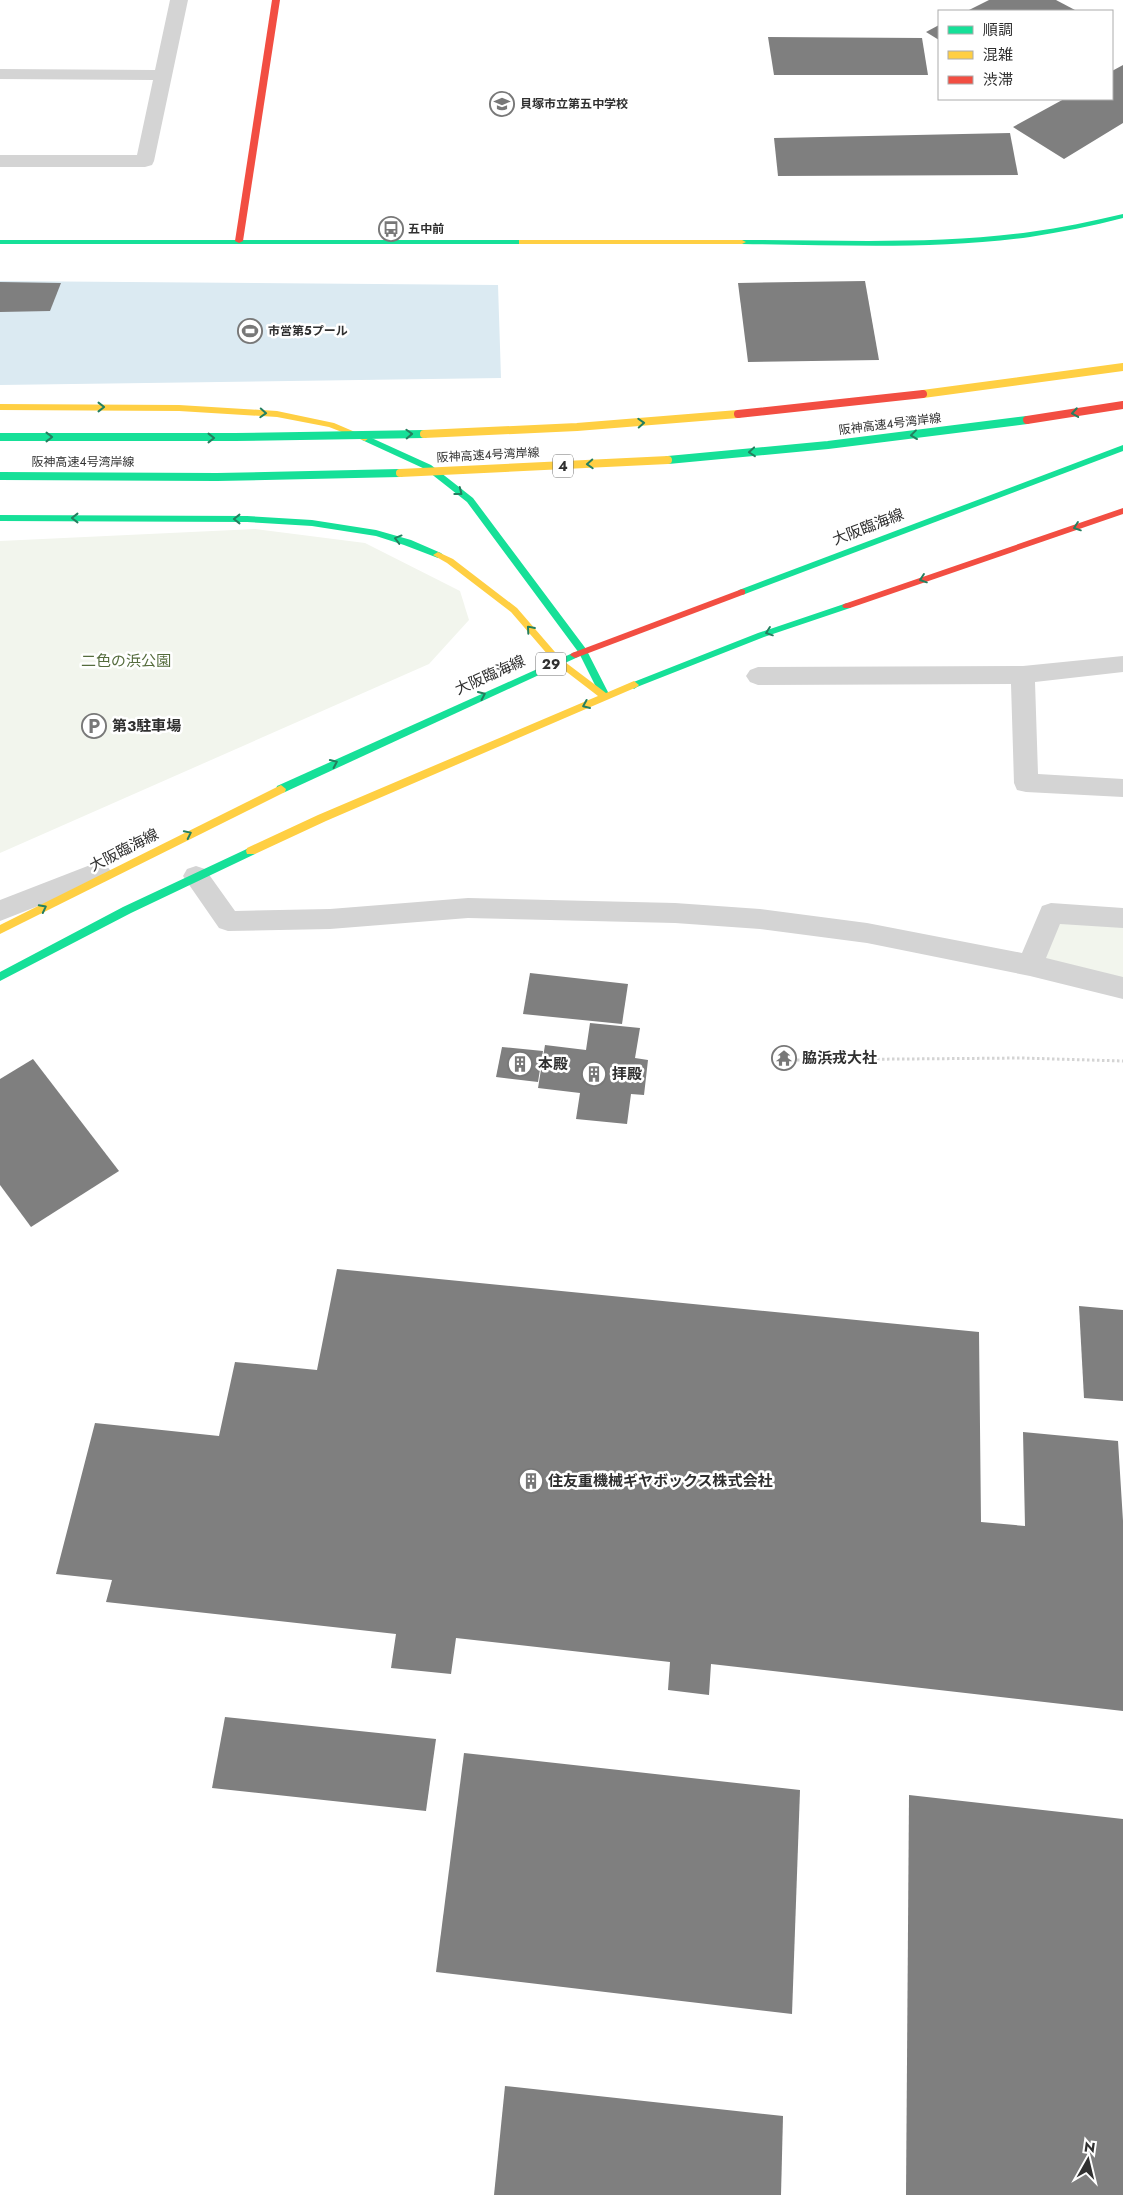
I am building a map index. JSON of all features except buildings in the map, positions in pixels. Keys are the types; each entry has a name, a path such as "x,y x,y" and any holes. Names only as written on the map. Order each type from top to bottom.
{"main road":[{"path":"239,241 276,0"},
{"path":"0,242 927,242 1009,239 1094,225 1123,216"},
{"name":"阪神高速4号湾岸線","path":"0,437 297,437 472,432 651,422 811,408 1123,367"},
{"name":"阪神高速4号湾岸線","path":"0,476 287,476 478,470 653,461 828,445 984,427 1123,405"},
{"path":"0,407 179,408 278,414 331,425 382,444 428,468 470,500 584,651 605,696"},
{"name":"大阪臨海線","path":"0,930 310,774 558,661 1123,448"},
{"path":"0,977 126,910 196,876 340,810 605,696 761,635 1123,511"},
{"path":"0,518 271,519 327,523 372,531 412,543 450,561 514,610 558,661 605,696"}],"street":[{"path":"0,161 145,161 179,0"},
{"path":"0,74 164,75"},
{"path":"758,676 1023,675 1123,664"},
{"path":"1023,675 1026,783 1123,788"},
{"path":"0,911 168,845"},
{"path":"196,876 228,920 330,919 468,908 675,913 760,919 867,933 1030,965 1123,988"},
{"path":"1030,965 1051,914 1123,918"}],"path":[{"path":"787,1060 1021,1058 1123,1061"}],"green space":[{"name":"二色の浜公園","path":"255,529 365,543 460,591 469,620 429,664 0,853 0,541"},
{"path":"1058,920 1123,923 1123,982 1040,962"}],"shaded area":[{"name":"市営第5プール","path":"0,281 498,285 501,378 0,385"}],"traffic: fast":[{"path":"742,242 886,243 981,239 1076,227 1123,216"},
{"path":"0,242 522,242"},
{"path":"668,460 828,445 1027,420"},
{"path":"0,437 235,437 424,434"},
{"path":"365,438 428,467 470,500 583,651 605,696"},
{"path":"742,592 1123,448"},
{"path":"0,476 217,477 400,473"},
{"path":"0,518 280,520 344,527 376,533 438,555"},
{"path":"634,685 761,635 847,606"},
{"path":"281,789 575,655"},
{"path":"0,977 127,910 251,851"}],"traffic: slow":[{"path":"522,242 742,242"},
{"path":"923,394 1123,367"},
{"path":"0,407 179,408 277,414 331,425 365,438"},
{"path":"424,434 577,427 738,414"},
{"path":"400,473 668,460"},
{"path":"438,555 450,561 514,610 558,661 602,694"},
{"path":"251,851 322,818 634,685"},
{"path":"0,930 281,789"}],"traffic: jam":[{"path":"239,241 276,0"},
{"path":"738,414 923,394"},
{"path":"1027,420 1123,405"},
{"path":"847,606 1123,511"},
{"path":"575,655 742,592"}],"place":[{"name":"貝塚市立第五中学校","path":"502,104"},
{"name":"五中前","path":"391,229"},
{"name":"市営第5プール","path":"250,331"},
{"name":"第3駐車場","path":"94,726"},
{"name":"脇浜戎大社","path":"784,1058"},
{"name":"本殿","path":"520,1064"},
{"name":"拝殿","path":"594,1074"},
{"name":"住友重機械ギヤボックス株式会社","path":"531,1481"}]}
